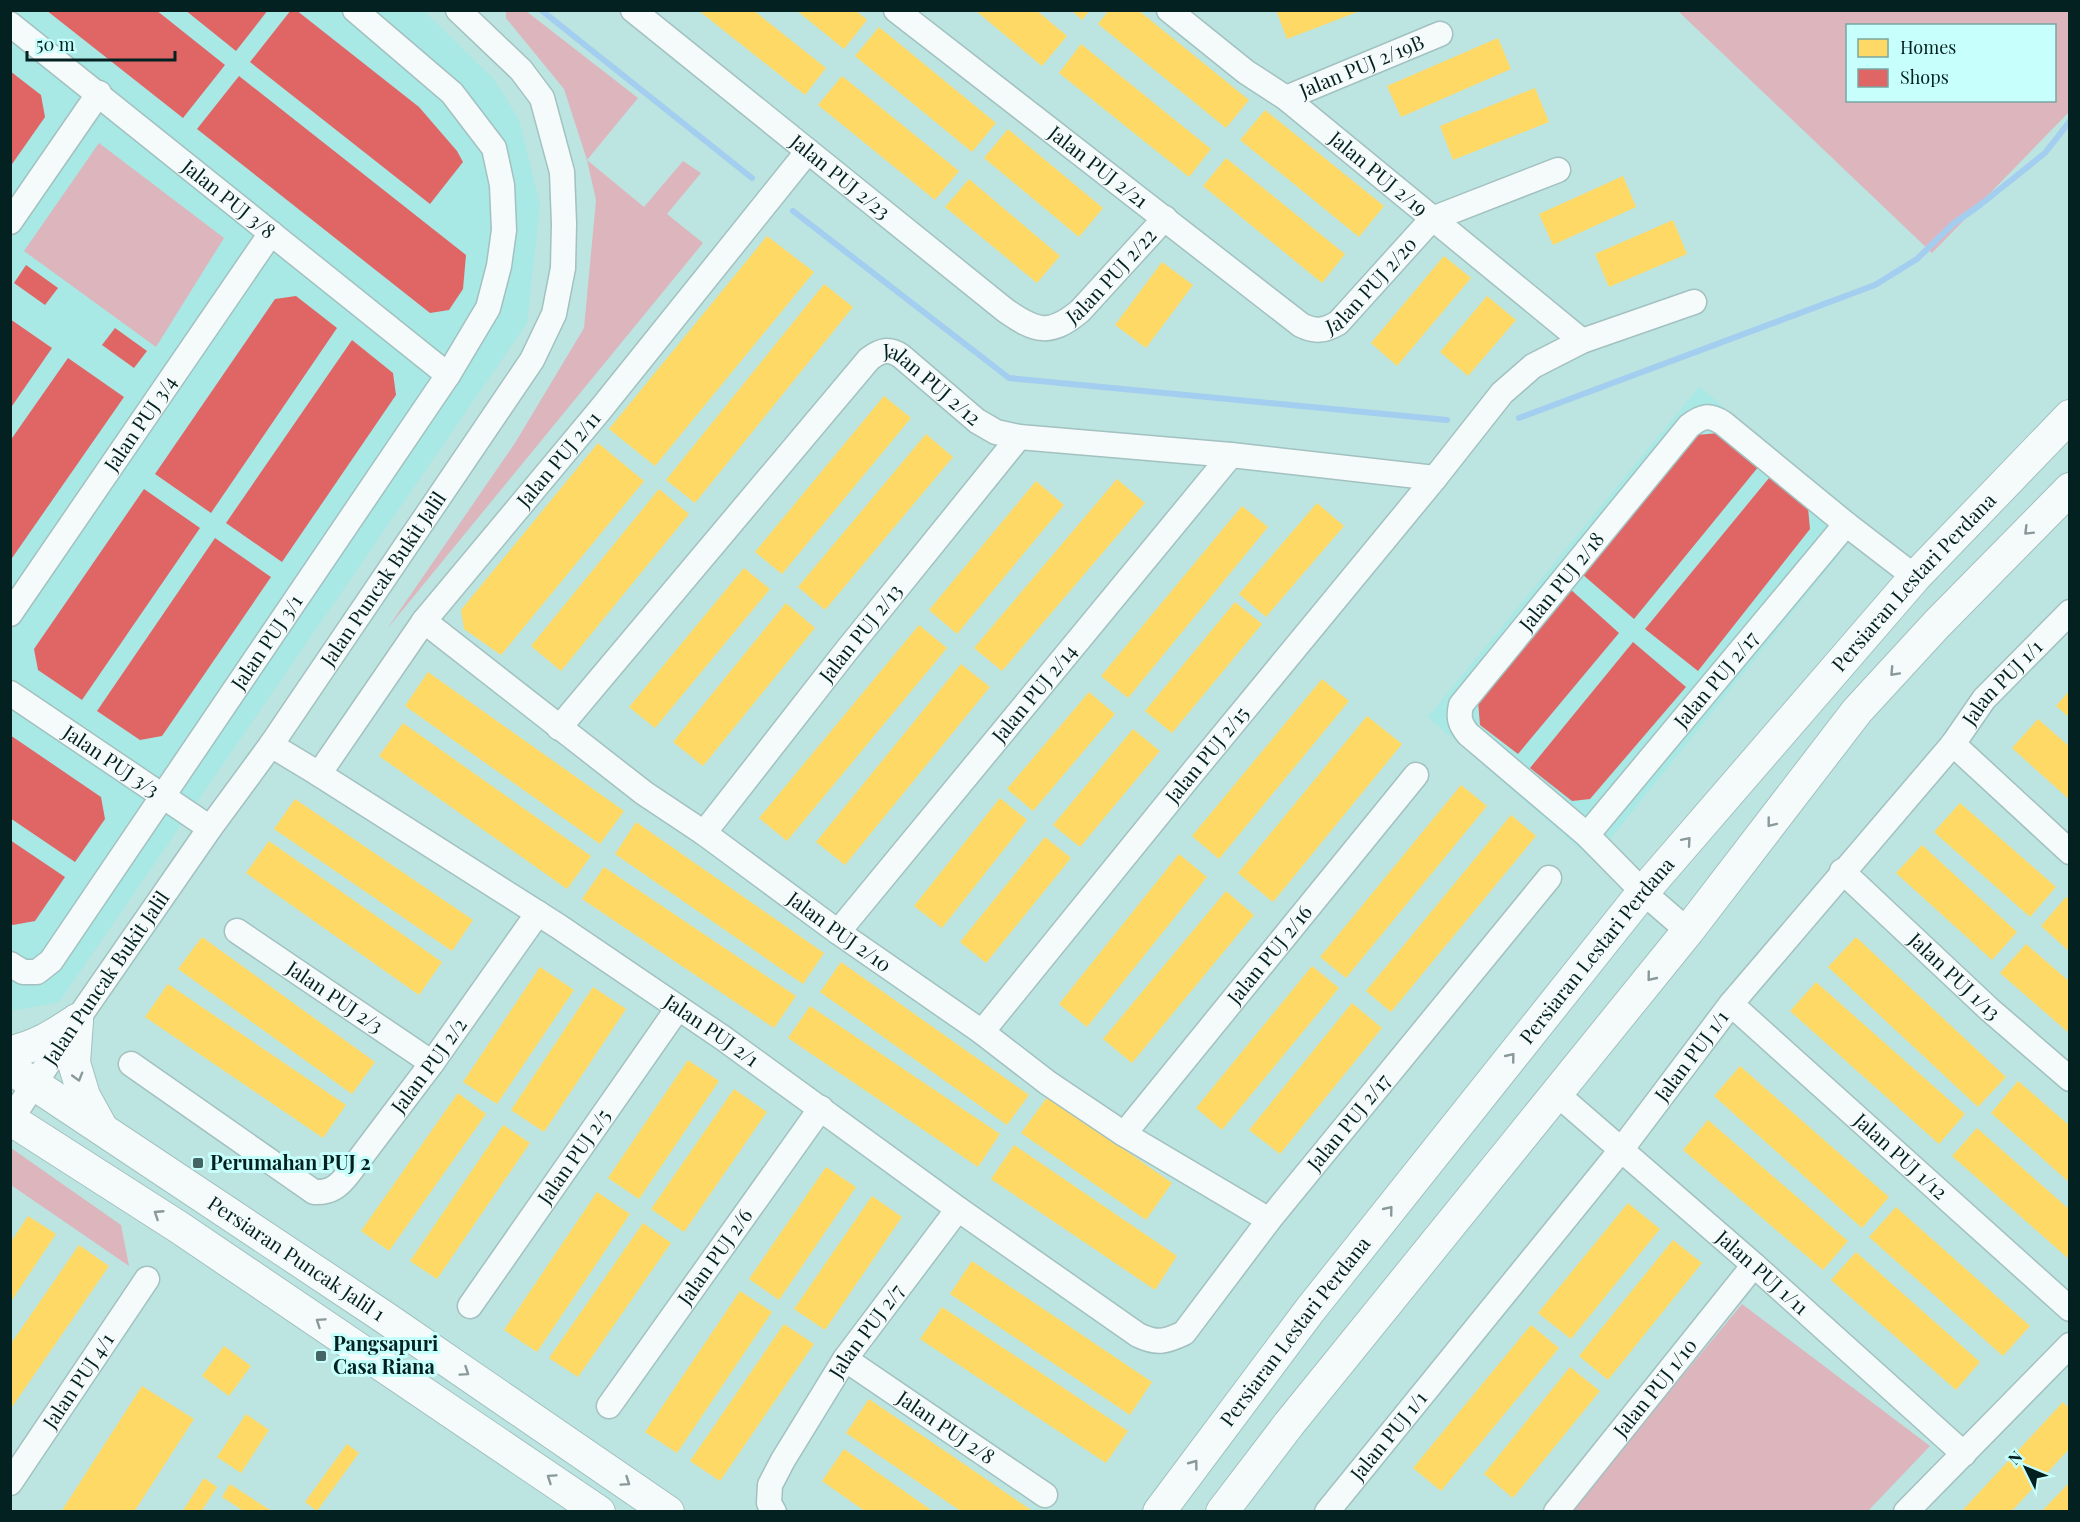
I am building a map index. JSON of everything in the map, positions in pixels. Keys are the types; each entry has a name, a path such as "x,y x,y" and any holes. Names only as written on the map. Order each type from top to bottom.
{"main road":[{"name":"Persiaran Lestari Perdana","path":"1159,1512 1310,1310 1643,892 1915,577 2070,416"},
{"path":"1222,1512 1297,1415 1688,931 1857,711 1937,624 2070,489"},
{"path":"10,1052 27,1049 77,1020"},
{"path":"77,1020 74,1063 84,1096 102,1129"},
{"name":"Persiaran Puncak Jalil 1","path":"22,1076 384,1317 668,1512"},
{"name":"Persiaran Puncak Jalil 1","path":"11,1119 200,1241 599,1512"}],"street":[{"name":"Jalan PUJ 3/1","path":"10,964 23,972 37,972 51,961 448,375 488,308 499,266 504,230 502,185 494,148 452,93 355,10"},
{"name":"Jalan Puncak Bukit Jalil","path":"11,1119 22,1076 77,1020 210,828 271,745 532,360 554,314 563,268 562,172 542,98 521,70 458,10"},
{"name":"Jalan PUJ 2/23","path":"633,10 1005,310 1022,322 1037,328 1053,328"},
{"name":"Jalan PUJ 2/21","path":"896,10 1300,325"},
{"name":"Jalan PUJ 2/19","path":"1169,10 1246,72 1286,98 1582,341"},
{"name":"Jalan PUJ 3/8","path":"10,24 99,93 448,375"},
{"name":"Jalan PUJ 2/19B","path":"1286,98 1440,34"},
{"path":"10,222 99,93"},
{"name":"Jalan PUJ 2/11","path":"320,774 424,621 587,426 808,152"},
{"path":"1432,219 1558,170"},
{"name":"Jalan PUJ 2/22","path":"1053,328 1066,322 1080,311 1165,218"},
{"name":"Jalan PUJ 2/20","path":"1300,325 1318,331 1338,323 1432,219"},
{"name":"Jalan PUJ 3/4","path":"10,614 271,232"},
{"path":"1435,478 1502,393 1533,366 1582,341 1694,303"},
{"name":"Jalan PUJ 2/12","path":"559,728 869,358 877,352 894,351 976,421 996,432 1019,437 1231,454 1435,478"},
{"name":"Jalan PUJ 2/18","path":"1688,931 1643,892 1587,835 1468,734 1458,716 1461,705 1689,426 1706,416 1714,417 1915,577"},
{"name":"Jalan PUJ 2/13","path":"704,833 847,650 1019,437"},
{"name":"Jalan PUJ 2/14","path":"838,932 1231,454"},
{"name":"Jalan PUJ 2/15","path":"982,1032 1435,478"},
{"name":"Jalan PUJ 2/17","path":"1587,835 1846,524"},
{"name":"Jalan PUJ 1/1","path":"1327,1512 1621,1150 1731,1004 1842,871 1953,744 1984,699 2070,612"},
{"name":"Jalan PUJ 2/10","path":"424,621 644,792 704,833 838,932 982,1032 1048,1083 1124,1134 1269,1220"},
{"name":"Jalan PUJ 3/3","path":"10,693 210,828"},
{"path":"1953,744 2070,852"},
{"name":"Jalan PUJ 2/1","path":"271,745 538,913 723,1038 958,1209 1138,1335"},
{"name":"Jalan PUJ 2/16","path":"1124,1134 1416,776"},
{"name":"Jalan PUJ 1/13","path":"1842,871 1990,1010 2070,1079"},
{"name":"Jalan PUJ 2/17","path":"1138,1335 1151,1341 1168,1340 1184,1333 1269,1220 1549,878"},
{"name":"Jalan PUJ 2/2","path":"131,1064 314,1192 327,1193 340,1185 432,1063 538,913"},
{"name":"Jalan PUJ 2/3","path":"237,931 432,1063"},
{"name":"Jalan PUJ 1/12","path":"1731,1004 2070,1310"},
{"name":"Jalan PUJ 2/5","path":"470,1306 678,1008"},
{"name":"Jalan PUJ 1/11","path":"1557,1094 1754,1265 1964,1454"},
{"name":"Jalan PUJ 2/6","path":"609,1406 820,1108"},
{"name":"Jalan PUJ 2/7","path":"774,1512 769,1503 770,1485 783,1460 845,1359 958,1209"},
{"name":"Jalan PUJ 1/10","path":"1556,1512 1754,1265"},
{"name":"Jalan PUJ 4/1","path":"10,1483 147,1279"},
{"path":"1906,1512 2070,1345"},
{"name":"Jalan PUJ 2/8","path":"845,1359 1045,1495"}],"shaded area":[{"path":"11,11 424,11 494,79 519,120 540,205 527,323 59,1002 11,1011"},
{"path":"506,11 526,11 638,98 587,160 564,89 506,18"},
{"path":"1678,11 2069,11 2069,112 1932,253"},
{"path":"99,143 224,238 156,347 24,251"},
{"path":"587,160 644,207 683,161 701,173 667,214 703,243 387,629 515,443 584,328 596,200"},
{"path":"1699,387 1865,522 1593,860 1428,717"},
{"path":"11,1148 121,1225 129,1266 11,1185"},
{"path":"1742,1304 1930,1446 1868,1511 1570,1512"}],"building: Homes":[{"path":"698,10 753,10 826,68 805,95"},
{"path":"796,10 855,10 867,20 844,49"},
{"path":"975,10 1036,10 1067,36 1042,66"},
{"path":"1071,10 1090,10 1082,20"},
{"path":"1109,10 1138,10 1249,100 1226,128 1098,24"},
{"path":"1276,10 1359,10 1360,11 1287,39"},
{"path":"879,27 996,123 972,152 855,56"},
{"path":"1498,38 1511,69 1401,117 1387,86"},
{"path":"1081,44 1211,149 1189,177 1059,73"},
{"path":"842,76 959,171 935,200 818,105"},
{"path":"1535,88 1549,122 1453,160 1440,126"},
{"path":"1265,110 1384,206 1359,237 1240,140"},
{"path":"1008,129 1103,208 1079,237 984,158"},
{"path":"1226,158 1345,254 1322,283 1203,186"},
{"path":"1623,176 1636,207 1553,245 1539,214"},
{"path":"969,179 1060,256 1037,283 945,207"},
{"path":"1673,220 1687,254 1609,287 1595,254"},
{"path":"767,236 814,272 655,466 609,429"},
{"path":"1444,256 1471,278 1397,366 1371,343"},
{"path":"1162,262 1193,285 1146,348 1115,325"},
{"path":"824,284 853,307 695,503 666,480"},
{"path":"1487,296 1516,320 1468,376 1440,352"},
{"path":"884,396 911,418 782,574 755,552"},
{"path":"926,434 953,457 825,610 798,587"},
{"path":"598,443 644,481 501,655 464,629 461,610"},
{"path":"1117,479 1145,503 1002,671 974,648"},
{"path":"1036,481 1064,505 957,634 929,610"},
{"path":"659,489 689,514 561,671 531,646"},
{"path":"1317,503 1344,526 1266,617 1239,594"},
{"path":"1242,506 1268,527 1128,698 1101,676"},
{"path":"744,568 770,589 655,728 629,707"},
{"path":"1235,602 1262,624 1172,733 1145,711"},
{"path":"786,603 815,628 703,766 673,742"},
{"path":"919,625 947,648 787,841 759,818"},
{"path":"961,664 990,687 845,865 816,842"},
{"path":"428,672 624,811 600,844 405,706"},
{"path":"1322,679 1349,701 1219,859 1192,836"},
{"path":"2070,690 2070,718 2056,706"},
{"path":"1089,692 1115,714 1033,811 1007,789"},
{"path":"1367,716 1402,744 1273,902 1238,873"},
{"path":"2038,719 2070,747 2070,800 2012,748"},
{"path":"403,723 591,856 567,889 379,756"},
{"path":"1133,729 1160,751 1080,847 1053,825"},
{"path":"1461,785 1487,806 1346,978 1320,957"},
{"path":"1000,798 1027,820 942,928 914,906"},
{"path":"295,799 473,920 452,951 274,829"},
{"path":"1960,803 2056,887 2030,917 1934,832"},
{"path":"1511,815 1536,836 1391,1012 1366,991"},
{"path":"636,822 824,953 803,984 615,854"},
{"path":"1045,837 1071,858 986,963 960,942"},
{"path":"269,841 442,962 419,995 246,873"},
{"path":"1922,845 2017,932 1992,960 1896,873"},
{"path":"1179,854 1207,877 1087,1027 1059,1004"},
{"path":"604,867 796,996 774,1028 582,899"},
{"path":"1226,891 1254,915 1132,1063 1103,1039"},
{"path":"2066,897 2070,900 2070,952 2041,926"},
{"path":"202,937 375,1062 352,1094 178,969"},
{"path":"1856,937 2006,1077 1978,1107 1828,967"},
{"path":"2026,944 2070,982 2070,1034 2000,973"},
{"path":"841,962 1029,1095 1007,1125 820,992"},
{"path":"1312,966 1339,988 1222,1130 1196,1108"},
{"path":"540,967 574,990 497,1104 463,1082"},
{"path":"1816,982 1965,1114 1939,1144 1790,1011"},
{"path":"168,984 346,1105 323,1138 145,1017"},
{"path":"593,987 626,1009 544,1132 511,1110"},
{"path":"1352,1003 1382,1028 1280,1154 1249,1130"},
{"path":"810,1006 1000,1134 978,1167 788,1038"},
{"path":"688,1060 719,1081 639,1199 608,1178"},
{"path":"1740,1066 1889,1197 1862,1228 1714,1096"},
{"path":"2018,1081 2070,1126 2070,1183 1991,1113"},
{"path":"734,1089 767,1112 684,1232 651,1209"},
{"path":"458,1093 486,1114 389,1251 361,1231"},
{"path":"1048,1096 1172,1183 1146,1220 1021,1133"},
{"path":"1708,1120 1848,1241 1823,1270 1683,1150"},
{"path":"503,1125 530,1143 437,1279 410,1261"},
{"path":"1977,1128 2070,1210 2070,1260 1952,1156"},
{"path":"1014,1145 1177,1256 1155,1290 991,1179"},
{"path":"826,1167 856,1187 779,1300 749,1279"},
{"path":"597,1192 630,1214 537,1352 504,1330"},
{"path":"872,1196 902,1217 825,1330 794,1309"},
{"path":"1628,1203 1660,1229 1571,1339 1538,1313"},
{"path":"1896,1207 2030,1326 2003,1356 1869,1237"},
{"path":"28,1216 56,1234 10,1303 10,1243"},
{"path":"643,1223 671,1243 578,1377 549,1358"},
{"path":"1673,1240 1702,1263 1608,1380 1579,1356"},
{"path":"79,1245 109,1266 10,1410 10,1345"},
{"path":"1856,1252 1980,1362 1956,1390 1831,1280"},
{"path":"972,1261 1152,1382 1130,1415 950,1294"},
{"path":"740,1291 772,1312 677,1453 645,1432"},
{"path":"942,1307 1128,1431 1106,1463 920,1339"},
{"path":"784,1324 814,1344 720,1481 690,1461"},
{"path":"1531,1325 1559,1348 1441,1491 1413,1468"},
{"path":"224,1346 251,1366 229,1396 202,1376"},
{"path":"1570,1367 1600,1391 1513,1498 1484,1474"},
{"path":"142,1386 194,1419 134,1512 61,1512"},
{"path":"869,1399 1034,1512 962,1512 846,1433"},
{"path":"2063,1402 2070,1409 2070,1448 2011,1512 1961,1512"},
{"path":"246,1414 269,1430 241,1473 217,1457"},
{"path":"347,1444 359,1453 317,1511 305,1502"},
{"path":"844,1449 934,1512 866,1512 822,1481"},
{"path":"204,1478 217,1487 201,1512 182,1512"},
{"path":"2070,1482 2070,1512 2041,1512"},
{"path":"230,1484 273,1512 245,1512 222,1497"}],"building: Shops":[{"path":"46,10 156,10 225,65 183,118"},
{"path":"185,10 268,10 236,51"},
{"path":"291,10 296,10 419,107 457,151 463,162 430,204 250,62"},
{"path":"10,71 41,95 45,117 10,167"},
{"path":"239,76 466,255 463,289 449,310 430,313 197,129"},
{"path":"26,265 58,288 45,305 14,283"},
{"path":"296,296 337,328 211,513 155,474 275,299"},
{"path":"10,319 52,348 10,409"},
{"path":"115,328 147,351 134,368 102,345"},
{"path":"352,340 393,373 396,395 282,562 226,523"},
{"path":"68,358 124,397 10,561 10,441"},
{"path":"1720,433 1759,466 1634,619 1582,574 1695,435"},
{"path":"1769,478 1808,508 1810,529 1698,671 1645,629"},
{"path":"144,489 200,528 82,700 38,670 34,649"},
{"path":"215,538 271,577 162,736 140,740 97,711"},
{"path":"1569,588 1619,633 1518,754 1480,725 1478,701"},
{"path":"1633,642 1686,687 1590,799 1572,801 1530,768"},
{"path":"10,735 101,797 105,819 75,862 10,818"},
{"path":"10,840 65,877 35,921 13,925 10,923"}],"waterway":[{"path":"541,10 752,178"},
{"path":"1519,418 1875,285 1917,259 1953,224 2045,153 2070,121"},
{"path":"793,211 1009,378 1447,420"}],"place":[{"name":"Perumahan PUJ 2","path":"198,1163"},
{"name":"Pangsapuri Casa Riana","path":"321,1356"}]}
